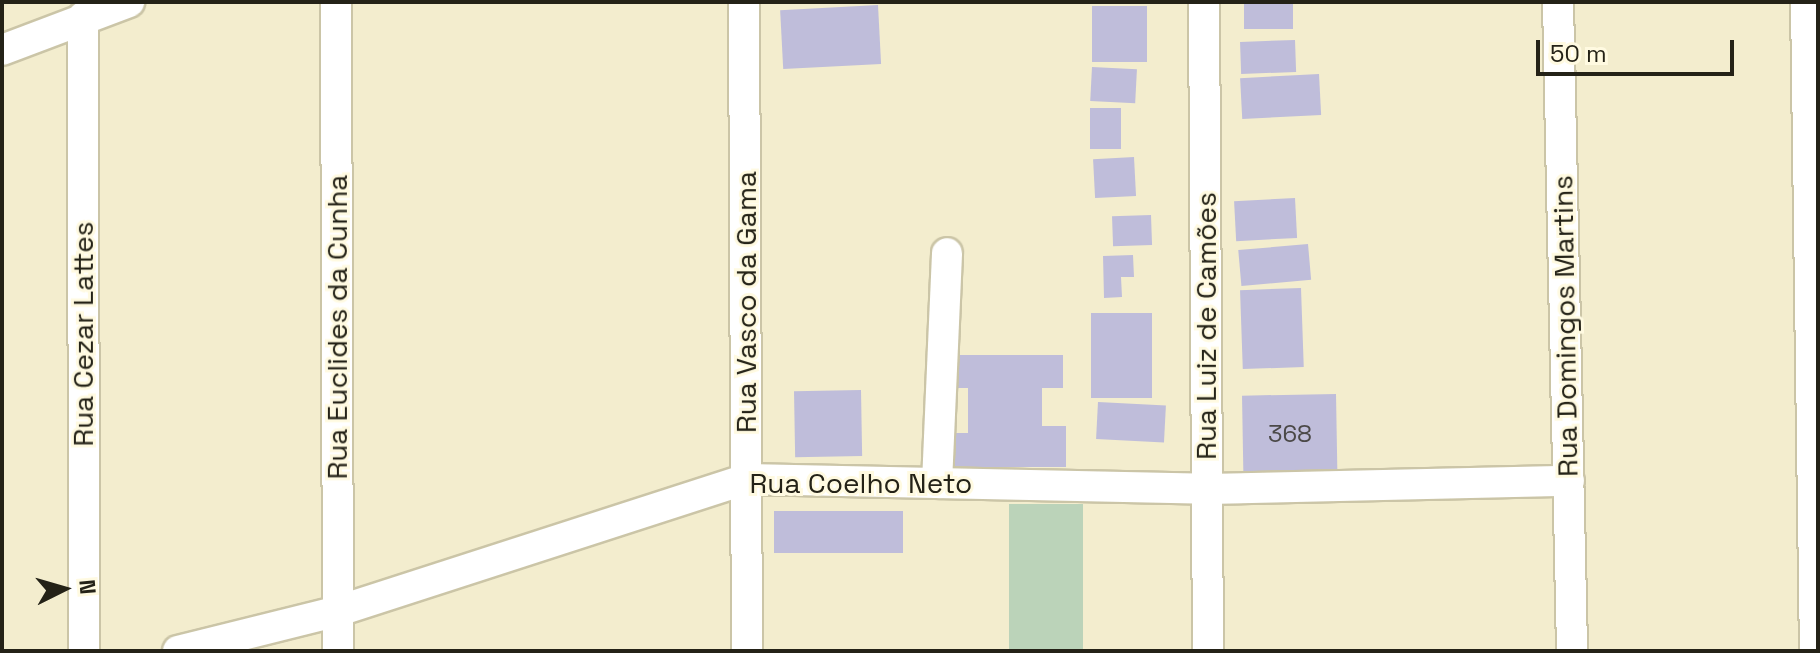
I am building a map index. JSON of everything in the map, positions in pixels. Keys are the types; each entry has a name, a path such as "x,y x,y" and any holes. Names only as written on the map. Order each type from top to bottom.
{"street":[{"path":"2,50 129,2"},
{"name":"Rua Euclides da Cunha","path":"336,2 338,651"},
{"name":"Rua Vasco da Gama","path":"744,2 747,651"},
{"name":"Rua Luiz de Camões","path":"1204,2 1208,651"},
{"name":"Rua Domingos Martins","path":"1558,2 1572,651"},
{"path":"1806,2 1815,651"},
{"name":"Rua Cezar Lattes","path":"83,17 84,651"},
{"path":"937,483 947,253"},
{"name":"Rua Coelho Neto","path":"178,651 338,611 747,479 1207,489 1569,481"}],"green space":[{"path":"1009,504 1083,504 1083,651 1009,651"}],"building":[{"path":"1244,2 1293,2 1293,29 1244,29"},
{"path":"878,5 881,64 783,69 780,10"},
{"path":"1092,6 1147,6 1147,62 1092,62"},
{"path":"1295,40 1296,72 1241,74 1240,42"},
{"path":"1092,67 1137,69 1135,103 1090,101"},
{"path":"1319,74 1321,115 1242,119 1240,78"},
{"path":"1090,108 1121,108 1121,149 1090,149"},
{"path":"1134,157 1136,196 1095,198 1093,159"},
{"path":"1295,198 1297,238 1236,241 1234,201"},
{"path":"1151,215 1152,245 1113,246 1112,216"},
{"path":"1308,244 1311,280 1241,286 1238,250"},
{"path":"1133,255 1134,277 1121,277 1122,297 1104,298 1103,256"},
{"path":"1301,288 1304,367 1243,369 1240,290"},
{"path":"1091,313 1152,313 1152,398 1091,398"},
{"path":"944,355 1063,355 1063,388 1042,388 1042,426 1066,426 1066,467 945,467 945,433 968,433 968,388 944,388"},
{"path":"861,390 862,456 795,457 794,391"},
{"path":"1336,394 1337,473 1243,475 1242,396"},
{"path":"1098,402 1166,406 1164,443 1096,439"},
{"path":"774,511 903,511 903,553 774,553"}]}
